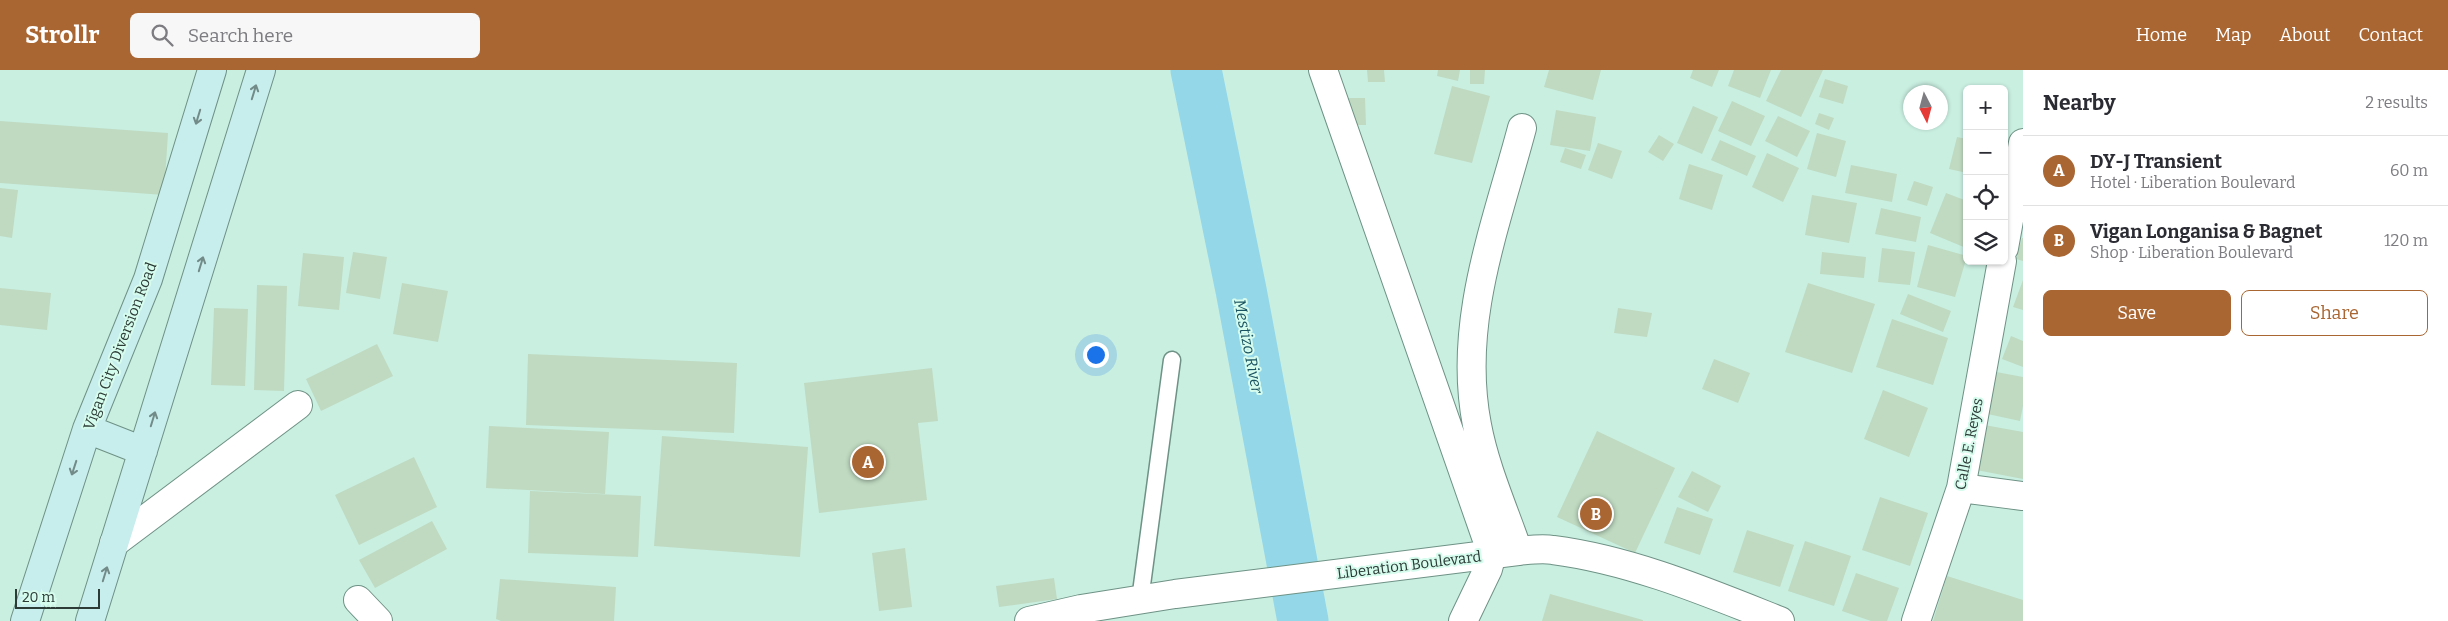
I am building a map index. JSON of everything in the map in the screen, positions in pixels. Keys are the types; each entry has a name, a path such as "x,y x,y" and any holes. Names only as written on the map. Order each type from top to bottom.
{"main road":[{"name":"Vigan City Diversion Road","path":"25,621 87,430 148,279 212,70"},
{"path":"90,621 261,70"},
{"path":"87,430 143,451"}],"street":[{"path":"1324,70 1492,554 1488,569 1463,621"},
{"path":"1518,551 1482,448 1471,382 1471,336 1477,295 1522,128"},
{"path":"2008,226 2023,143"},
{"name":"Calle E. Reyes","path":"1916,621 1962,488 2001,265"},
{"path":"114,543 298,405"},
{"path":"1962,488 2023,496"},
{"name":"Liberation Boulevard","path":"1029,621 1175,594 1492,554 1551,549 1622,565 1694,587 1780,621"},
{"path":"358,600 378,621"}],"lane":[{"path":"1140,600 1172,360"}],"building":[{"path":"1367,70 1384,70 1385,82 1368,82"},
{"path":"1438,70 1460,70 1458,81 1437,76"},
{"path":"1470,70 1485,70 1484,84 1470,84"},
{"path":"1549,70 1601,70 1593,100 1544,87"},
{"path":"1693,70 1719,70 1712,87 1690,78"},
{"path":"1734,70 1771,70 1760,98 1728,86"},
{"path":"1781,70 1823,70 1801,117 1766,101"},
{"path":"1825,79 1848,86 1843,104 1819,97"},
{"path":"1452,86 1490,96 1472,163 1434,154"},
{"path":"1349,98 1365,98 1366,125 1350,125"},
{"path":"1732,101 1765,116 1751,146 1718,131"},
{"path":"1693,106 1718,117 1702,154 1677,143"},
{"path":"1556,110 1596,117 1590,151 1550,145"},
{"path":"1819,113 1834,118 1829,130 1815,124"},
{"path":"1778,116 1810,131 1797,157 1765,141"},
{"path":"0,121 168,133 164,195 0,183"},
{"path":"1817,133 1846,141 1836,177 1807,169"},
{"path":"1659,135 1674,144 1663,161 1648,152"},
{"path":"1957,137 1963,138 1963,172 1949,169"},
{"path":"1720,140 1756,156 1747,176 1711,160"},
{"path":"1598,143 1622,151 1612,179 1588,170"},
{"path":"1565,148 1586,155 1581,169 1560,162"},
{"path":"1767,153 1799,168 1783,202 1752,187"},
{"path":"1689,164 1723,175 1712,210 1679,199"},
{"path":"1851,165 1897,174 1892,202 1845,193"},
{"path":"1914,181 1933,187 1927,206 1907,200"},
{"path":"0,188 18,190 12,238 0,236"},
{"path":"1946,193 1963,199 1963,247 1930,233"},
{"path":"1812,195 1857,203 1849,243 1805,235"},
{"path":"1881,208 1921,217 1916,242 1875,234"},
{"path":"2023,238 2023,261 2016,259"},
{"path":"1928,245 1963,255 1964,265 1955,297 1917,287"},
{"path":"1882,248 1915,252 1910,285 1878,282"},
{"path":"353,252 387,257 380,299 346,293"},
{"path":"1822,252 1866,257 1864,278 1820,274"},
{"path":"303,253 344,257 339,310 298,306"},
{"path":"2023,280 2023,310 2013,307"},
{"path":"402,283 448,291 438,342 393,334"},
{"path":"1808,283 1875,304 1852,373 1785,352"},
{"path":"257,285 287,286 284,391 254,390"},
{"path":"0,288 51,293 47,330 0,325"},
{"path":"1908,294 1951,311 1943,332 1900,314"},
{"path":"214,308 248,309 245,386 211,385"},
{"path":"1618,308 1652,313 1647,337 1614,333"},
{"path":"1892,319 1948,338 1933,385 1876,367"},
{"path":"2011,336 2023,341 2023,367 2002,359"},
{"path":"377,344 393,376 321,411 306,379"},
{"path":"528,354 737,363 734,433 526,425"},
{"path":"1714,359 1750,373 1738,403 1702,389"},
{"path":"932,368 938,421 918,423 927,500 819,513 804,383"},
{"path":"1991,371 2023,377 2023,406 2020,421 1983,413"},
{"path":"1883,390 1928,408 1909,457 1864,439"},
{"path":"1979,424 2023,432 2023,479 1971,469"},
{"path":"489,426 609,432 605,494 486,488"},
{"path":"1597,431 1675,468 1635,553 1557,517"},
{"path":"662,436 808,447 800,557 654,546"},
{"path":"414,457 437,507 359,545 335,495"},
{"path":"1692,471 1721,486 1708,512 1678,497"},
{"path":"530,491 641,496 638,557 528,553"},
{"path":"1880,497 1928,513 1910,566 1862,550"},
{"path":"1677,507 1713,519 1700,555 1664,543"},
{"path":"432,521 447,549 375,588 359,560"},
{"path":"1747,530 1794,545 1780,587 1733,572"},
{"path":"1805,541 1851,556 1834,606 1788,591"},
{"path":"905,548 912,607 879,611 872,553"},
{"path":"1856,573 1899,588 1887,621 1871,621 1842,611"},
{"path":"1947,576 2023,600 2023,621 1933,621"},
{"path":"1054,578 1057,599 999,607 996,586"},
{"path":"500,579 616,587 614,621 501,621 496,619"},
{"path":"1550,594 1643,620 1643,621 1542,621"}],"waterway":[{"name":"Mestizo River","path":"1196,70 1241,290 1303,621"}],"place":[{"name":"DY-J Transient","path":"868,462"},
{"name":"Vigan Longanisa & Bagnet","path":"1596,514"}]}
